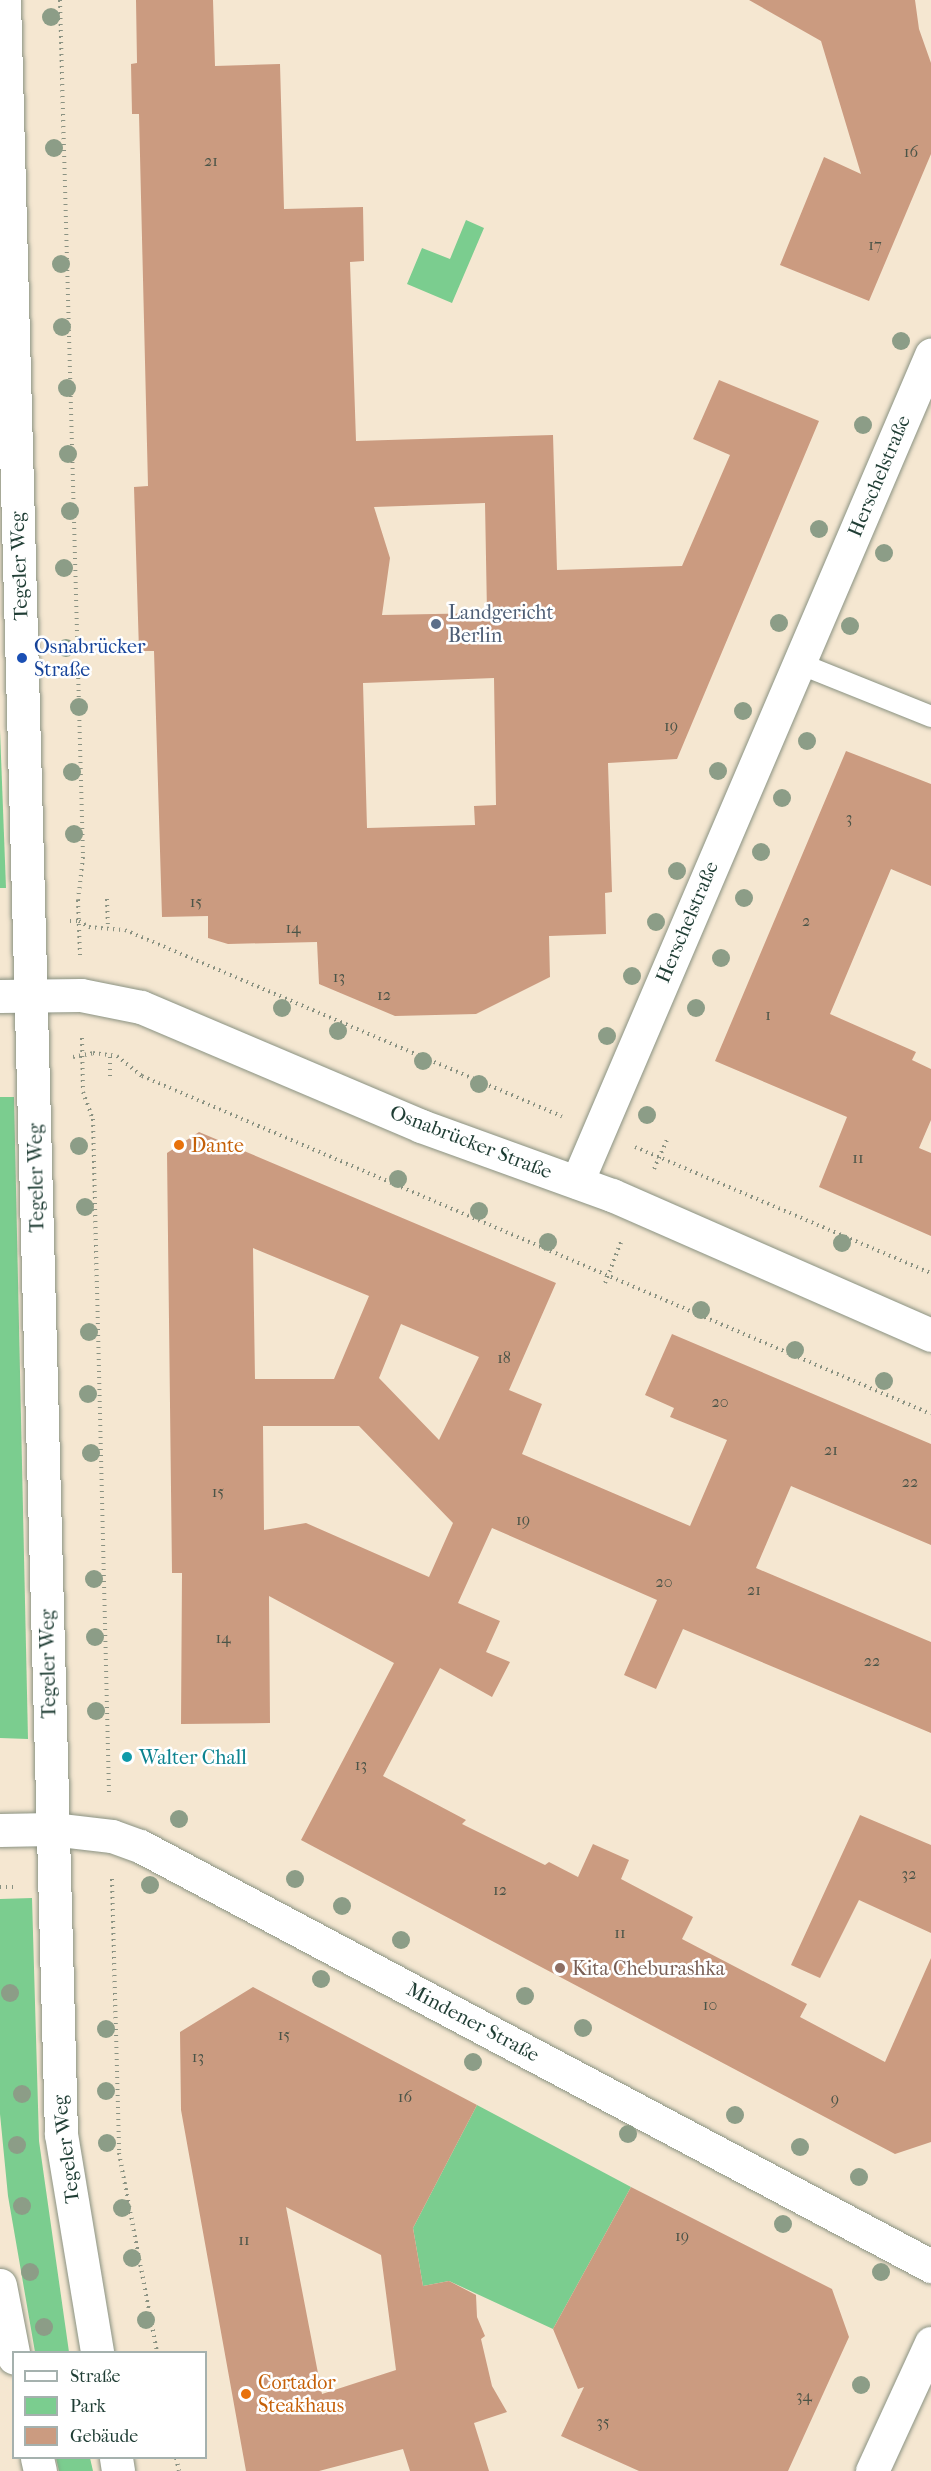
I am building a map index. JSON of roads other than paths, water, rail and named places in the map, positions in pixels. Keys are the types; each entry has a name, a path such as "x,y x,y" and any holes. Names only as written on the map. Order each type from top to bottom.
{"street":[{"name":"Tegeler Weg","path":"4,0 15,996 52,1829 61,2134 97,2351"},
{"name":"Herschelstraße","path":"577,1182 931,355"},
{"name":"Osnabrücker Straße","path":"15,996 81,994 141,1007 421,1126 577,1182 931,1335"},
{"name":"Mindener Straße","path":"0,1830 52,1829 112,1836 140,1846 931,2266"},
{"path":"0,2285 13,2351"},
{"path":"872,2471 931,2343"}],"lane":[{"path":"799,663 931,716"}],"place":[{"name":"Landgericht Berlin","path":"436,624"},
{"name":"Osnabrücker Straße","path":"22,658"},
{"name":"Dante","path":"179,1145"},
{"name":"Walter Chall","path":"127,1757"},
{"name":"Kita Cheburashka","path":"560,1968"},
{"name":"Cortador Steakhaus","path":"246,2394"}]}
